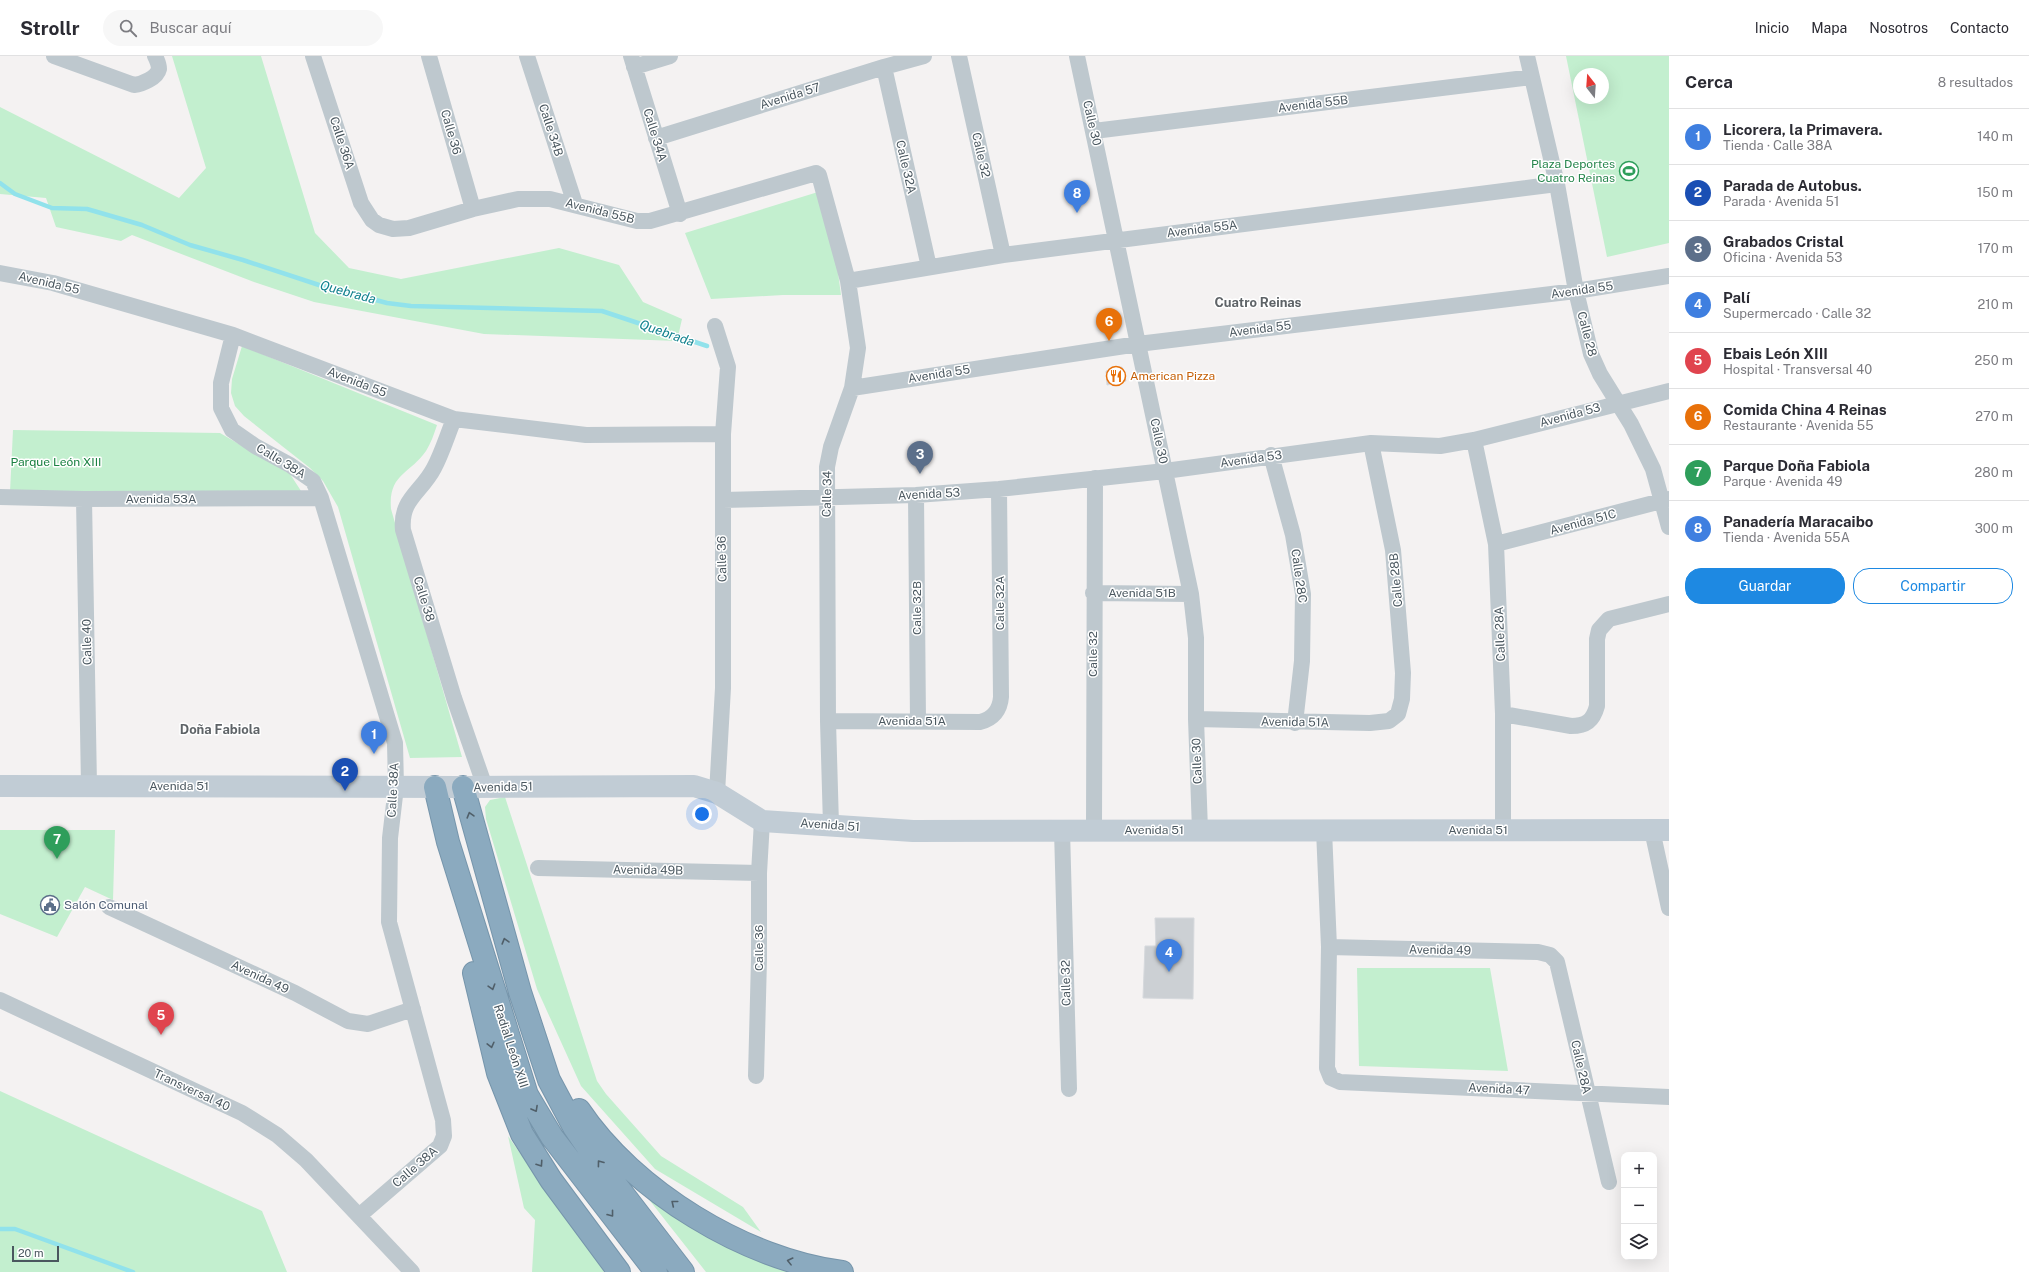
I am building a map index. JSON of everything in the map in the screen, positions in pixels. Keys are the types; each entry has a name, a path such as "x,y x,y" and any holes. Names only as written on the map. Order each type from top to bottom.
{"highway":[{"name":"Radial León XIII","path":"435,787 448,842 527,1095 552,1137 656,1272"},
{"name":"Radial León XIII","path":"463,787 520,992 549,1080 574,1127 683,1272"},
{"path":"448,842 478,988 498,1073 522,1134 550,1180 618,1272"},
{"path":"520,992 572,1099 610,1148 634,1171 682,1210 722,1234 786,1260 842,1272"}],"street":[{"path":"54,56 131,84 144,83 156,73 159,68 155,56"},
{"name":"Calle 36A","path":"313,56 361,203 372,220 379,225"},
{"name":"Calle 36","path":"429,56 473,209"},
{"name":"Calle 34B","path":"527,56 575,204"},
{"path":"632,62 670,56"},
{"name":"Avenida 57","path":"656,138 924,56"},
{"name":"Calle 32","path":"959,56 1003,255"},
{"name":"Calle 30","path":"1077,56 1191,594 1196,638 1196,719 1200,830"},
{"name":"Calle 28","path":"1527,56 1557,184 1576,291 1591,354 1616,403 1631,424 1653,469 1666,500 1669,528"},
{"name":"Calle 34A","path":"632,62 680,214"},
{"name":"Calle 32A","path":"884,67 929,267"},
{"name":"Avenida 55B","path":"1094,131 1532,77"},
{"name":"Avenida 55B","path":"379,225 393,229 409,228 473,209 518,199 550,199 640,221 654,220 680,214 818,174"},
{"name":"Calle 34","path":"818,174 848,282 858,342 852,388 831,447 828,467 828,721 831,824"},
{"name":"Avenida 55A","path":"848,282 1003,255 1117,239 1557,184"},
{"name":"Avenida 55","path":"0,273 59,284 233,335 454,419 586,435 723,434"},
{"name":"Avenida 55","path":"852,388 1138,344 1576,291 1669,276"},
{"name":"Calle 36","path":"715,326 728,367 723,434 722,688 717,793"},
{"name":"Calle 38A","path":"233,335 221,384 221,408 232,430 255,446 290,465 313,481 321,498 395,743 396,787 390,838 389,922 443,1120 444,1136 440,1146 360,1215"},
{"name":"Avenida 53","path":"723,500 916,495 999,489 1165,471 1271,455 1371,443 1440,446 1474,440 1616,403 1669,391"},
{"name":"Calle 38","path":"454,419 433,470 405,507 402,518 403,530 431,622 484,786"},
{"name":"Calle 28A","path":"1474,440 1496,544 1504,714 1503,830"},
{"name":"Calle 28B","path":"1371,443 1393,550 1397,592 1403,673 1400,709 1394,718"},
{"name":"Calle 28C","path":"1271,455 1293,535 1304,594 1302,661 1296,722"},
{"name":"Calle 32","path":"1094,830 1093,593 1095,478"},
{"name":"Calle 32A","path":"994,715 1000,704 999,489"},
{"name":"Calle 32B","path":"916,495 918,721"},
{"name":"Avenida 53A","path":"0,497 84,499 321,498"},
{"name":"Calle 40","path":"84,499 89,786"},
{"name":"Avenida 51C","path":"1496,544 1666,500"},
{"name":"Avenida 51B","path":"1093,593 1191,594"},
{"path":"1504,714 1571,726 1580,726 1589,722 1595,716 1597,706 1596,639 1603,624 1609,619 1669,604"},
{"name":"Avenida 51A","path":"828,721 980,722 994,715"},
{"name":"Avenida 51A","path":"1196,719 1370,723 1389,721 1394,718"},
{"name":"Avenida 51","path":"0,786 694,786 717,793 762,821 831,824 913,831 1660,830"},
{"name":"Calle 36","path":"756,1076 760,959 759,873 762,821"},
{"name":"Calle 32","path":"1062,830 1069,1089"},
{"path":"1324,830 1329,947"},
{"path":"1660,830 1669,908"},
{"name":"Avenida 49B","path":"538,868 759,873"},
{"name":"Avenida 49","path":"110,907 295,993 348,1021 368,1024 413,1009"},
{"name":"Avenida 49","path":"1329,947 1538,952 1550,955"},
{"name":"Avenida 47","path":"1329,947 1327,1068 1330,1078 1340,1082 1669,1097"},
{"name":"Calle 28A","path":"1550,955 1557,962 1609,1182"},
{"name":"Transversal 40","path":"0,1000 248,1117 278,1135 306,1160 360,1215"},
{"path":"360,1215 412,1272"}],"green space":[{"path":"172,56 261,56 315,233 349,268 401,279 559,248 619,265 643,302 682,319 677,341 484,334 314,302 254,282 132,235 121,241 56,227 46,198 0,194 0,107 179,198 206,168"},
{"name":"Plaza Deportes Cuatro Reinas","path":"1566,56 1669,56 1669,243 1607,257 1576,104 1609,104 1609,68 1573,68 1573,90"},
{"path":"818,192 837,265 841,295 783,295 711,299 685,233"},
{"path":"242,346 437,425 426,451 420,459 401,476 393,488 391,509 462,757 410,758 338,507 323,481 310,468 244,416 235,406 231,393 232,379"},
{"name":"Parque León XIII","path":"13,430 220,433 290,474 303,494 10,492"},
{"path":"505,797 597,1081 606,1094 661,1156 743,1207 761,1232 655,1169 581,1086 537,989 486,819 485,807 490,800"},
{"path":"0,830 115,830 113,900 85,887 57,937 0,914"},
{"path":"1357,968 1490,968 1508,1071 1359,1066"},
{"path":"0,1091 262,1211 287,1272 0,1272"},
{"path":"508,1136 582,1237 604,1272 532,1272 535,1220 524,1208"},
{"path":"632,1178 721,1245 819,1272 706,1272"}],"building":[{"name":"American Pizza","path":"1122,367 1126,381 1107,385 1106,371"},
{"path":"1155,918 1194,918 1193,999 1143,998 1145,946 1156,946"}],"waterway":[{"name":"Quebrada","path":"0,183 15,194 52,208 87,209 142,225 190,245 243,260 319,285 387,303 411,306 602,311 707,346"},
{"path":"0,1229 15,1229 133,1272"}],"place":[{"name":"Plaza Deportes Cuatro Reinas","path":"1629,171"},
{"name":"Panadería Maracaibo","path":"1077,213"},
{"name":"Comida China 4 Reinas","path":"1109,341"},
{"name":"American Pizza","path":"1116,376"},
{"name":"Grabados Cristal","path":"920,474"},
{"name":"Licorera, la Primavera.","path":"374,754"},
{"name":"Parada de Autobus.","path":"345,791"},
{"name":"Parque Doña Fabiola","path":"57,859"},
{"name":"Salón Comunal","path":"50,905"},
{"name":"Palí","path":"1169,972"},
{"name":"Ebais León XIII","path":"161,1035"}],"district":[{"name":"Cuatro Reinas","path":"1258,302"},
{"name":"Doña Fabiola","path":"220,729"}]}
